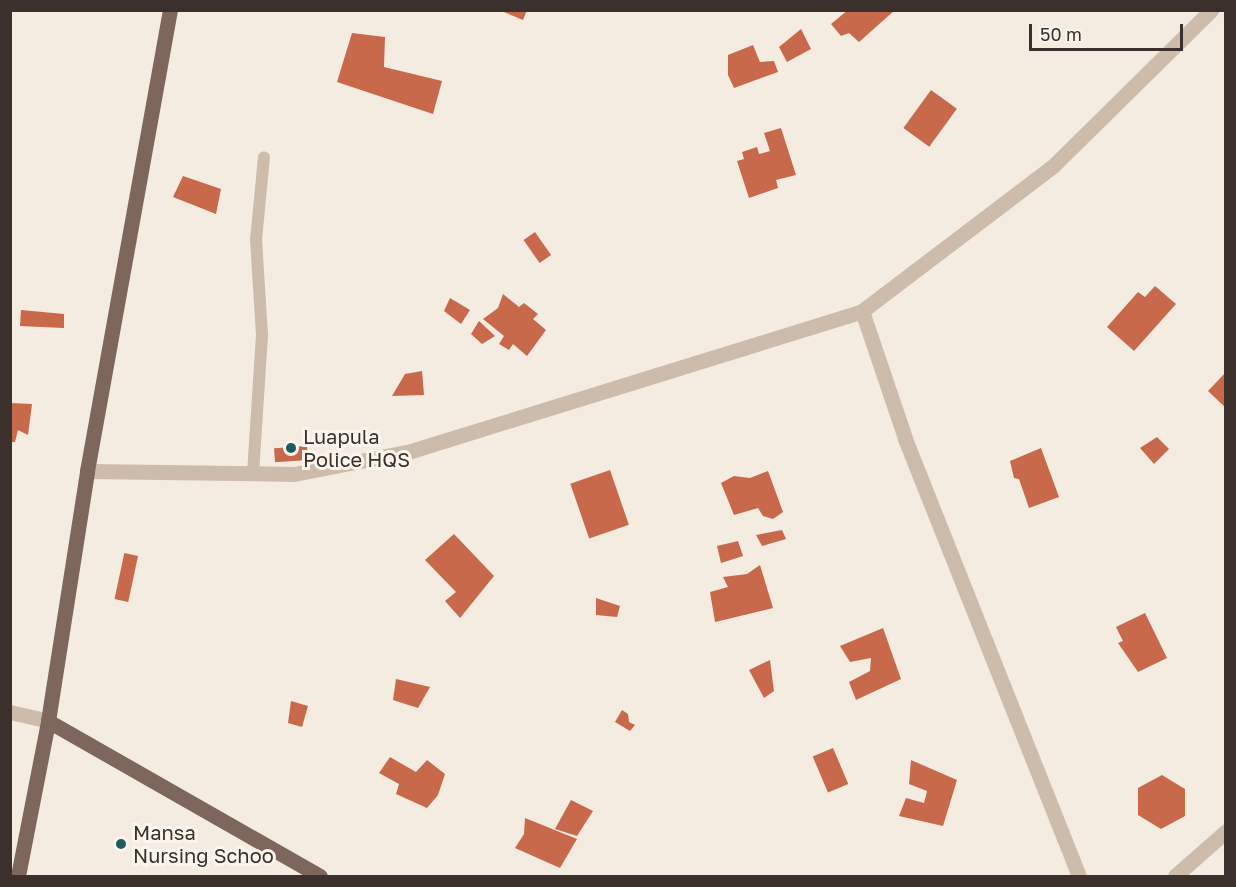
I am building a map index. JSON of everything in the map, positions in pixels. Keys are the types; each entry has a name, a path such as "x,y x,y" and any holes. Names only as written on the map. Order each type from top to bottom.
{"main road":[{"path":"18,876 48,721 87,471 170,10"},
{"path":"48,721 320,876"}],"street":[{"path":"87,471 294,474 411,451 862,311 1054,165 1211,10"},
{"path":"862,311 905,438 1078,876"},
{"path":"10,712 48,721"},
{"path":"1175,876 1226,831"}],"lane":[{"path":"253,474 262,335 256,240 264,157"}],"building":[{"path":"499,10 527,10 523,20"},
{"path":"848,10 895,10 859,42 849,33 841,36 831,24"},
{"path":"801,29 811,49 787,62 779,47"},
{"path":"352,33 385,37 384,67 442,81 433,114 337,82"},
{"path":"753,45 760,62 774,61 778,72 734,88 728,75 728,55"},
{"path":"931,90 957,109 929,147 903,128"},
{"path":"781,128 796,175 776,180 778,188 749,198 737,161 744,159 742,152 757,147 759,154 770,151 764,133"},
{"path":"183,176 221,189 216,214 173,197"},
{"path":"535,232 551,255 540,263 524,240"},
{"path":"1155,286 1176,304 1134,351 1107,327 1138,292 1145,297"},
{"path":"503,294 519,307 524,303 538,314 533,319 546,330 527,356 513,344 509,350 499,344 504,336 483,319 498,308"},
{"path":"450,298 470,310 461,324 444,311"},
{"path":"21,310 64,314 64,328 20,326"},
{"path":"479,321 495,336 482,344 471,334"},
{"path":"422,371 424,395 392,396 405,374"},
{"path":"1226,372 1226,408 1208,391"},
{"path":"10,403 32,404 28,435 18,430 15,442 10,442"},
{"path":"1157,437 1169,449 1154,464 1140,448"},
{"path":"307,446 308,460 275,462 274,448"},
{"path":"1041,448 1059,497 1029,508 1019,479 1014,478 1010,461"},
{"path":"610,470 629,525 589,539 570,484"},
{"path":"768,471 783,512 773,519 763,516 758,508 734,515 721,483 734,476 750,478"},
{"path":"782,530 786,539 762,546 756,535"},
{"path":"454,534 494,576 460,618 445,601 456,592 425,560"},
{"path":"738,541 743,556 721,563 717,546"},
{"path":"124,553 138,556 128,602 115,599"},
{"path":"760,565 773,608 715,622 710,592 728,587 723,577 747,574"},
{"path":"596,598 620,606 617,617 596,615"},
{"path":"1145,613 1167,658 1138,672 1118,643 1123,641 1116,627"},
{"path":"883,628 901,679 856,700 849,682 870,671 871,658 850,662 840,646"},
{"path":"770,660 774,691 764,698 749,670"},
{"path":"396,679 430,687 418,708 393,700"},
{"path":"291,701 308,706 302,727 288,723"},
{"path":"622,710 628,714 629,722 635,725 630,731 615,722"},
{"path":"833,748 848,784 828,792 813,757"},
{"path":"390,757 416,772 427,760 445,774 438,795 427,808 396,794 399,784 379,773"},
{"path":"911,760 957,780 943,826 899,816 906,798 924,803 927,791 909,784"},
{"path":"1162,775 1185,789 1185,816 1161,829 1138,815 1138,788"},
{"path":"571,800 593,811 577,836 555,829"},
{"path":"525,818 577,839 560,868 515,848 524,834"}],"place":[{"name":"Luapula Police HQS","path":"291,448"},
{"name":"Mansa Nursing Schoo","path":"121,844"}]}
